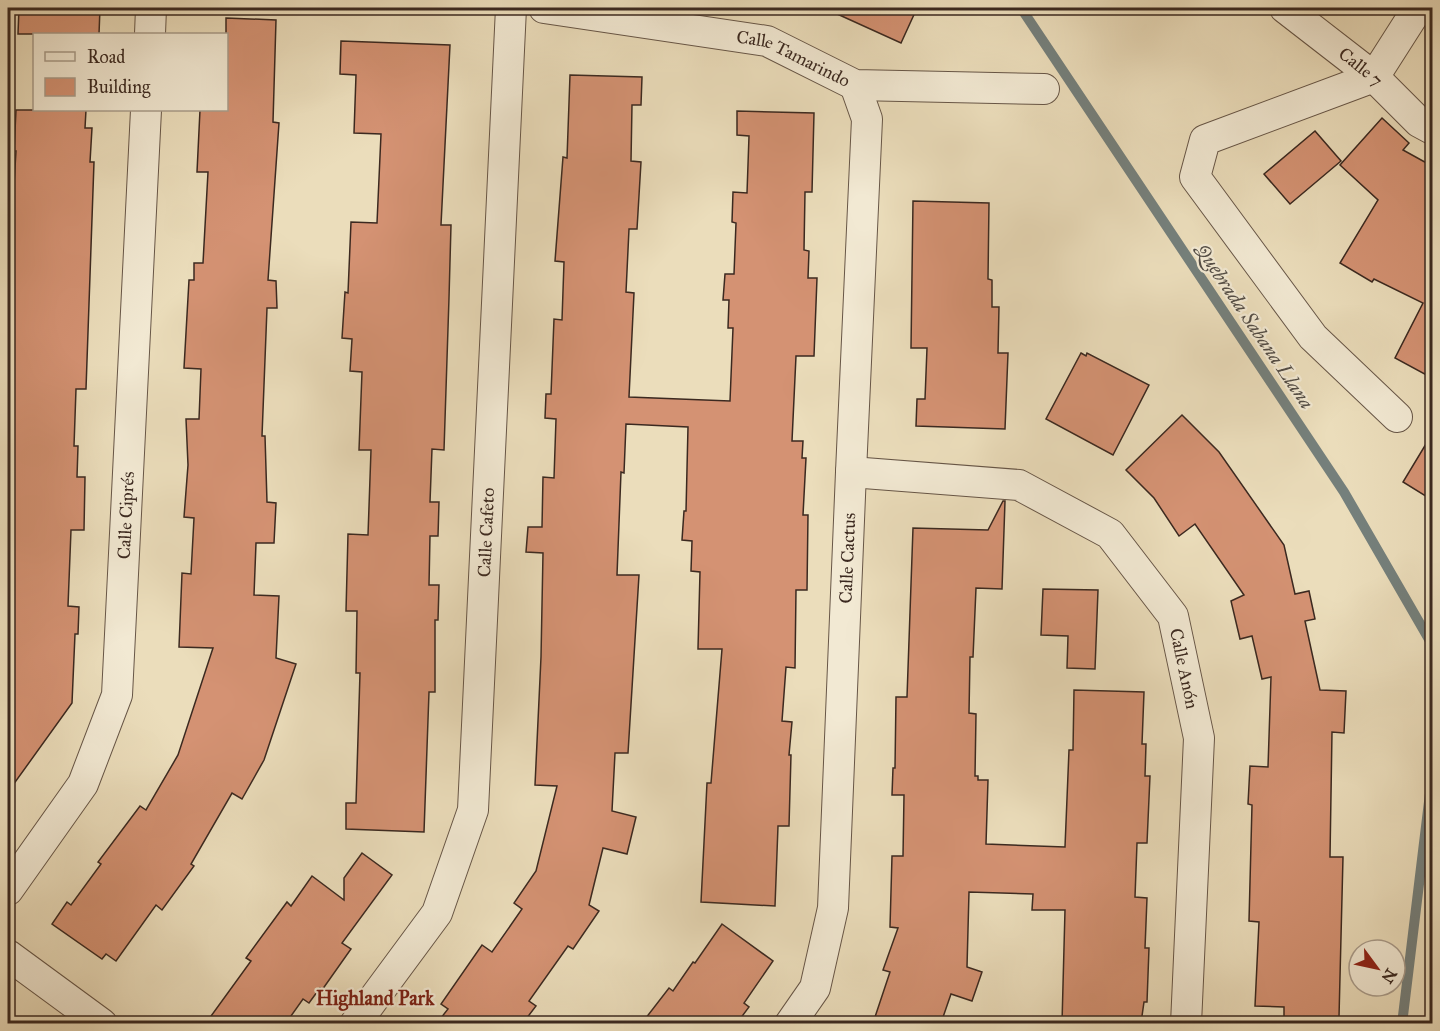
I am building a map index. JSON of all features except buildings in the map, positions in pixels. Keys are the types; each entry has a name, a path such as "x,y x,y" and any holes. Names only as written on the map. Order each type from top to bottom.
{"street":[{"path":"150,33 151,8"},
{"name":"Calle Cafeto","path":"355,1023 436,913 473,810 511,8"},
{"name":"Calle Tamarindo","path":"544,8 767,41 855,85 1044,89"},
{"name":"Calle 7","path":"1285,8 1374,76 1419,122 1432,129"},
{"path":"1397,417 1313,337 1195,177 1205,140 1374,76 1418,8"},
{"name":"Calle Cactus","path":"790,1023 814,988 833,908 867,118 855,85"},
{"name":"Calle Ciprés","path":"8,890 83,784 117,695 146,111"},
{"name":"Calle Anón","path":"850,472 1019,485 1110,534 1173,616 1199,738 1186,1023"},
{"path":"8,955 102,1023"}],"waterway":[{"name":"Quebrada Sabana Llana","path":"1021,8 1344,492 1430,641 1432,677"},
{"name":"Quebrada Sabana Llana","path":"1402,1024 1432,777"}],"district":[{"name":"Highland Park","path":"375,998"}]}
